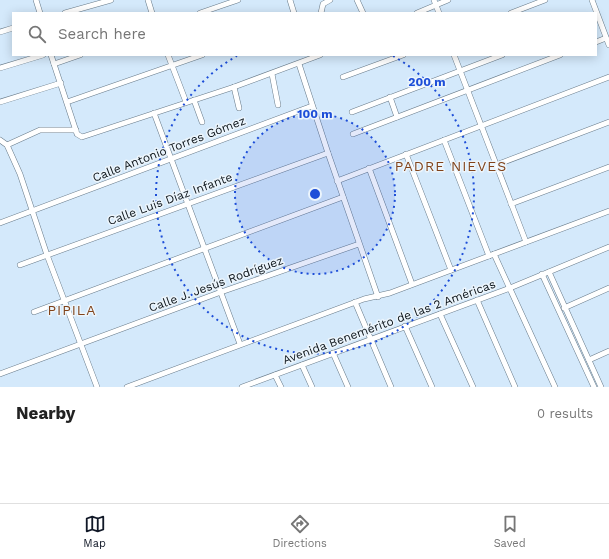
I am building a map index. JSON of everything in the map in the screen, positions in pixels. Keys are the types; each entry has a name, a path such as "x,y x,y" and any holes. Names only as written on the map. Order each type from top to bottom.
{"street":[{"path":"36,0 40,12"},
{"path":"69,12 111,0"},
{"path":"148,0 152,12"},
{"path":"203,12 238,0"},
{"path":"290,0 294,12"},
{"path":"320,12 323,4 330,0"},
{"path":"357,0 363,12"},
{"path":"419,12 435,3 448,0"},
{"path":"514,12 545,0"},
{"path":"592,0 595,12"},
{"path":"597,18 609,46"},
{"path":"0,32 12,28"},
{"path":"597,42 606,38"},
{"path":"0,68 40,56"},
{"path":"51,56 77,134 82,137 272,74 299,64 308,57 317,56"},
{"path":"54,64 77,56"},
{"path":"168,56 186,102"},
{"path":"67,102 199,56"},
{"path":"342,77 400,56"},
{"path":"454,56 526,242"},
{"path":"352,112 499,56"},
{"path":"353,134 557,56"},
{"path":"299,64 337,181 378,296"},
{"path":"272,74 278,105"},
{"path":"337,181 609,77"},
{"path":"0,102 61,83"},
{"path":"234,87 239,108"},
{"path":"390,97 397,117"},
{"path":"194,100 202,122"},
{"name":"Calle Antonio Torres Gómez","path":"0,223 312,106"},
{"path":"154,113 240,344"},
{"path":"496,165 609,122"},
{"path":"7,145 40,130 76,130"},
{"path":"0,140 7,145 20,174 47,255 97,387"},
{"path":"444,140 491,255 510,288 555,387"},
{"name":"Calle Luis Díaz Infante","path":"20,264 328,153"},
{"path":"406,154 451,270"},
{"path":"511,204 609,167"},
{"path":"369,168 412,284"},
{"path":"34,312 343,197"},
{"path":"127,387 368,297 378,296 609,212"},
{"name":"Calle J. Jesús Rodríguez","path":"0,374 221,292 359,244"},
{"name":"Avenida Benemérito de las 2 Américas","path":"242,387 510,288 609,247"},
{"path":"549,272 564,308 602,387"},
{"path":"542,274 594,387"},
{"path":"564,308 609,288"},
{"path":"477,300 515,387"},
{"path":"356,302 391,387"},
{"path":"440,314 473,387"},
{"path":"405,326 432,387"},
{"path":"589,360 609,351"},
{"path":"333,353 348,387"},
{"path":"302,365 312,387"},
{"path":"275,375 281,387"}],"district":[{"name":"PADRE NIEVES","path":"451,166"},
{"name":"PIPILA","path":"72,310"}]}
